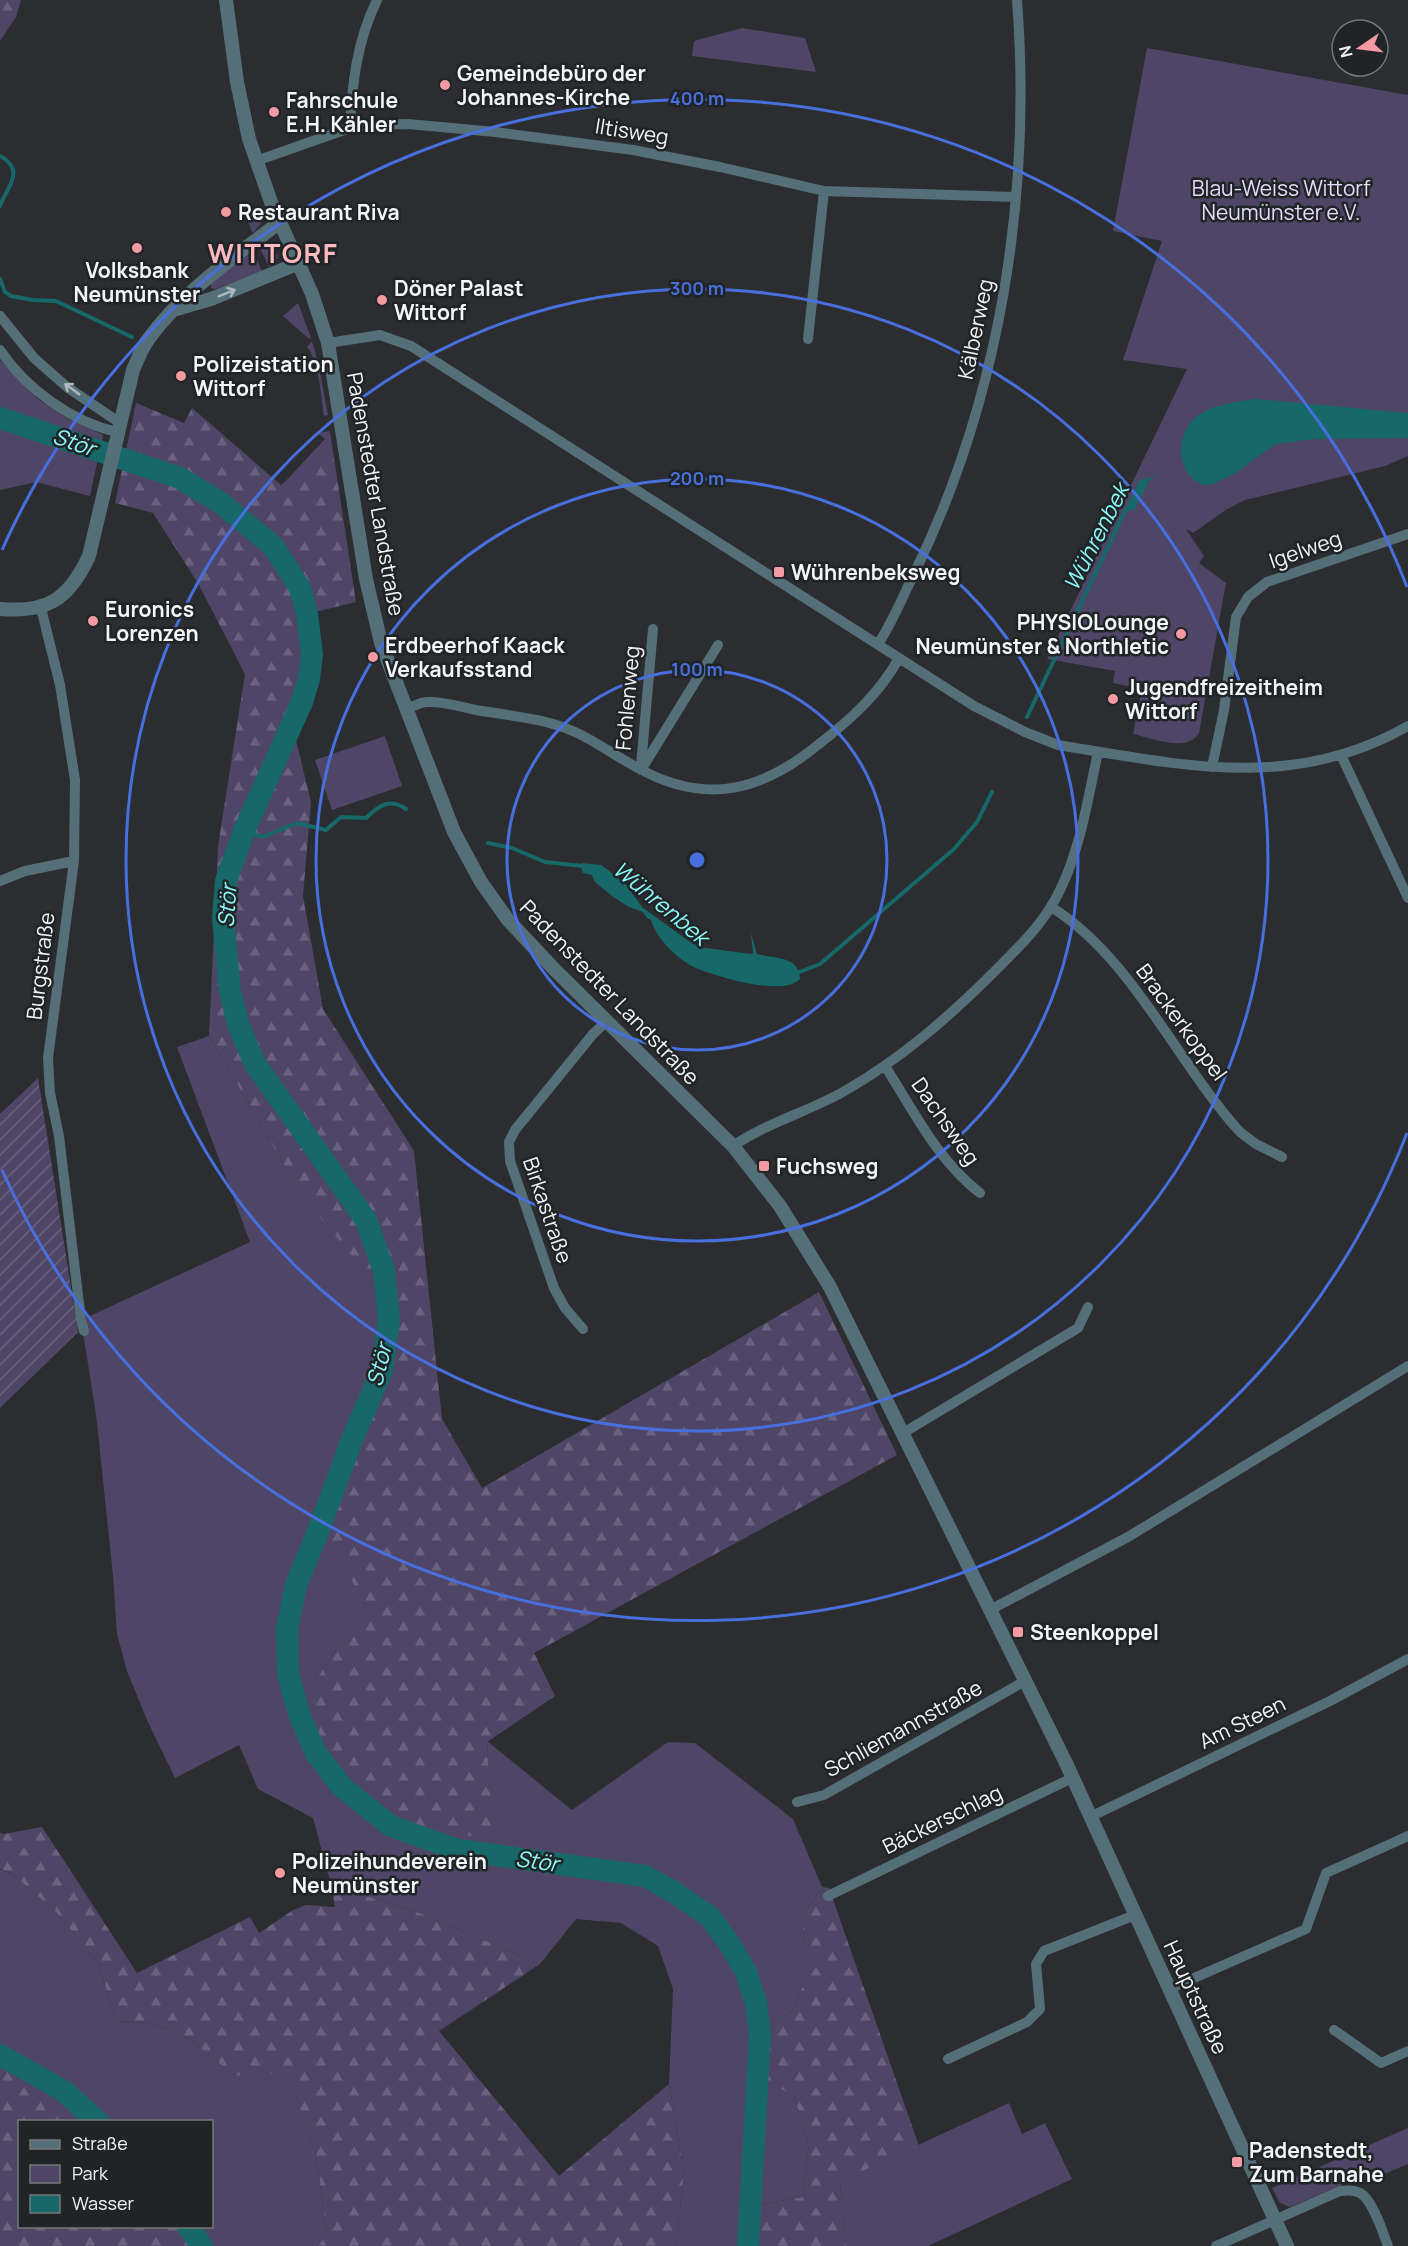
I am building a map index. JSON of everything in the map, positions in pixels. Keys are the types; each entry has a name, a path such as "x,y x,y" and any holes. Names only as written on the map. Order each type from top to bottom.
{"street":[{"name":"Padenstedter Landstraße","path":"226,0 243,116 256,161 318,310 328,343 366,579 381,643 454,832 481,882 514,927 606,1022 733,1146 780,1206 806,1245 830,1287 1070,1772"},
{"path":"350,128 357,58 369,16 377,0"},
{"name":"Kälberweg","path":"878,644 935,531 961,462 993,349 1006,276 1015,197 1020,94 1017,0"},
{"name":"Iltisweg","path":"256,161 350,128 408,124 610,146 700,163 824,191 1015,197"},
{"path":"808,339 824,191"},
{"path":"0,609 41,608 66,593 82,572 94,538 133,370 146,343 171,311 204,280 280,222"},
{"path":"171,311 211,299 299,262"},
{"path":"0,316 34,358 117,431"},
{"path":"328,343 380,335 411,346 974,706 1025,732 1058,745 1212,767 1263,769 1293,766 1341,755 1408,726"},
{"path":"0,350 51,403 76,417 117,431"},
{"name":"Igelweg","path":"1212,767 1224,710 1236,617 1243,604 1254,591 1267,582 1408,534"},
{"name":"Burgstraße","path":"41,608 60,684 75,773 74,861 48,1058 50,1093 59,1136 84,1331"},
{"name":"Fohlenweg","path":"640,770 653,629"},
{"name":"Fohlenweg","path":"640,770 718,645"},
{"name":"Fohlenweg","path":"406,709 431,702 540,721 589,739 640,770 682,786 700,790 732,789 756,783 791,765 850,718 886,680 899,658"},
{"path":"733,1146 759,1130 842,1093 922,1040 960,1006 1026,940 1051,907 1076,852 1098,752"},
{"path":"1341,755 1408,898"},
{"path":"0,880 25,871 74,861"},
{"name":"Brackerkoppel","path":"1051,907 1074,923 1119,970 1240,1132 1282,1158"},
{"name":"Birkastraße","path":"583,1329 565,1308 554,1288 510,1161 508,1148 515,1130 593,1034 606,1022"},
{"name":"Dachsweg","path":"885,1066 948,1164 961,1179 980,1193"},
{"path":"903,1433 1078,1328 1088,1307"},
{"path":"990,1610 1128,1537 1408,1366"},
{"name":"Am Steen","path":"1090,1817 1330,1701 1408,1659"},
{"name":"Schliemannstraße","path":"796,1802 824,1795 1025,1682"},
{"name":"Hauptstraße","path":"1070,1772 1287,2246"},
{"name":"Bäckerschlag","path":"828,1896 1070,1772"},
{"path":"1169,1989 1306,1929 1326,1873 1408,1836"},
{"path":"948,2059 1027,2022 1035,2016 1040,2009 1036,1964 1044,1951 1135,1915"},
{"path":"1334,2030 1381,2063 1408,2051"},
{"path":"1216,2246 1340,2190 1360,2193 1372,2209 1388,2246"}],"green space":[{"path":"0,0 21,0 16,17 0,41"},
{"path":"742,28 805,38 816,72 692,56 694,41"},
{"name":"Blau-Weiss Wittorf Neumünster e.V.","path":"1147,48 1408,95 1408,456 1385,466 1245,500 1227,509 1193,533 1186,529 1204,556 1199,563 1226,583 1199,733 1194,739 1178,743 1133,734 1142,689 1113,683 1115,671 1047,659 1187,369 1123,360 1162,241 1113,231"},
{"path":"262,209 261,223 253,233 248,217"},
{"path":"266,246 274,248 278,256 276,263 269,267 260,248"},
{"path":"253,252 262,271 215,289 211,288 211,281"},
{"path":"298,303 311,338 309,339 283,316"},
{"path":"312,341 328,415 324,416 317,370 307,347"},
{"path":"0,360 38,399 66,418 103,435 90,496 36,482 0,490"},
{"path":"136,403 184,423 192,408 281,485 332,445 356,602 307,614 312,654 309,679 292,724 311,802 303,896 323,1009 414,1151 442,1419 482,1488 819,1292 897,1455 534,1653 555,1696 487,1742 493,1841 396,1820 320,1743 314,1683 366,1604 319,1529 382,1370 389,1320 384,1271 361,1267 301,1194 209,1036 218,846 245,674 199,585 153,513 115,503"},
{"path":"330,431 332,445 281,486 325,439 318,433"},
{"path":"385,736 402,786 332,810 315,760"},
{"path":"209,1036 301,1194 384,1271 389,1320 382,1370 353,1437 320,1529 366,1604 314,1683 492,1841 487,1741 572,1810 668,1742 695,1743 793,1819 822,1887 801,1918 805,1941 805,1980 793,2010 753,2038 794,2096 809,2145 803,2197 744,2207 742,2246 676,2246 684,2173 669,2084 673,1989 658,1946 621,1923 576,1919 540,1964 420,1913 331,1885 313,1818 258,1789 239,1745 175,1778 147,1720 127,1671 117,1634 96,1414 81,1320 250,1242 177,1047"},
{"path":"38,1078 78,1332 0,1408 0,1114"},
{"path":"42,1827 137,1973 250,1917 259,1933 293,1910 306,1905 335,1907 331,1885 420,1913 540,1964 439,2031 559,2176 669,2084 684,2173 676,2246 318,2246 327,2234 316,2156 288,2072 235,2076 188,2038 152,2023 115,2021 99,1964 56,1912 11,1873 0,1869 0,1833"},
{"path":"0,1870 11,1873 56,1912 99,1964 115,2021 152,2023 188,2038 235,2076 288,2071 316,2156 327,2234 318,2246 202,2246 189,2228 213,2228 213,2120 97,2120 64,2091 0,2057"},
{"path":"822,1887 829,1888 919,2146 840,2181 846,2246 742,2246 744,2207 803,2197 809,2145 794,2096 751,2072 753,2038 793,2010 805,1980 805,1941 801,1918"},
{"path":"0,2056 64,2091 97,2120 18,2120 18,2228 189,2228 202,2246 0,2246"},
{"path":"1009,2103 1022,2134 1045,2123 1072,2179 928,2246 846,2246 840,2181"},
{"path":"1408,2128 1408,2164 1361,2184 1346,2183 1290,2207 1280,2203 1272,2188"}],"water":[{"path":"1255,399 1408,413 1408,438 1313,439 1276,444 1234,474 1213,484 1203,485 1191,477 1182,461 1181,452 1184,434 1193,419 1213,408"},
{"path":"1155,476 1148,481 1135,509 1123,513 1140,480"},
{"path":"582,863 601,865 626,885 642,907 699,947 751,954 753,953 751,933 757,954 790,962 799,971 800,979 791,984 766,986 750,984 698,969 676,955 658,935 651,920 643,912 629,907 612,896 595,882 592,875 583,873 580,865"}],"waterway":[{"path":"0,156 8,162 13,174 0,206"},
{"path":"0,279 5,292 11,296 56,301 132,337"},
{"name":"Stör","path":"0,418 180,478 221,503 273,546 300,588 307,614 312,654 309,679 302,702 244,831 226,881 223,918 230,991 238,1024 255,1064 366,1220 384,1271 389,1320 382,1370 353,1437 296,1585 287,1629 288,1674 300,1717 316,1753 342,1787 391,1826 458,1850 645,1876 674,1892 710,1917 746,1972 756,2003 760,2035 748,2246"},
{"name":"Wührenbek","path":"1027,717 1126,509"},
{"name":"Wührenbek","path":"797,973 820,964 954,849 977,822 992,792"},
{"name":"Wührenbek","path":"244,831 263,837 297,823 326,830 341,817 366,818 385,804 395,804 406,809"},
{"name":"Wührenbek","path":"488,843 512,848 545,862 583,866"},
{"path":"0,2055 64,2091 96,2120"},
{"path":"189,2228 202,2246"}],"place":[{"name":"Gemeindebüro der Johannes-Kirche","path":"445,85"},
{"name":"Fahrschule E.H. Kähler","path":"274,112"},
{"name":"Restaurant Riva","path":"226,212"},
{"name":"Volksbank Neumünster","path":"137,248"},
{"name":"Döner Palast Wittorf","path":"382,300"},
{"name":"Polizeistation Wittorf","path":"181,376"},
{"name":"Wührenbeksweg","path":"779,572"},
{"name":"Euronics Lorenzen","path":"93,621"},
{"name":"PHYSIOLounge Neumünster & Northletic","path":"1181,634"},
{"name":"Erdbeerhof Kaack Verkaufsstand","path":"373,657"},
{"name":"Jugendfreizeitheim Wittorf","path":"1113,699"},
{"name":"Fuchsweg","path":"764,1166"},
{"name":"Steenkoppel","path":"1018,1632"},
{"name":"Polizeihundeverein Neumünster","path":"280,1873"},
{"name":"Padenstedt, Zum Barnahe","path":"1237,2162"}],"district":[{"name":"WITTORF","path":"273,252"}]}
